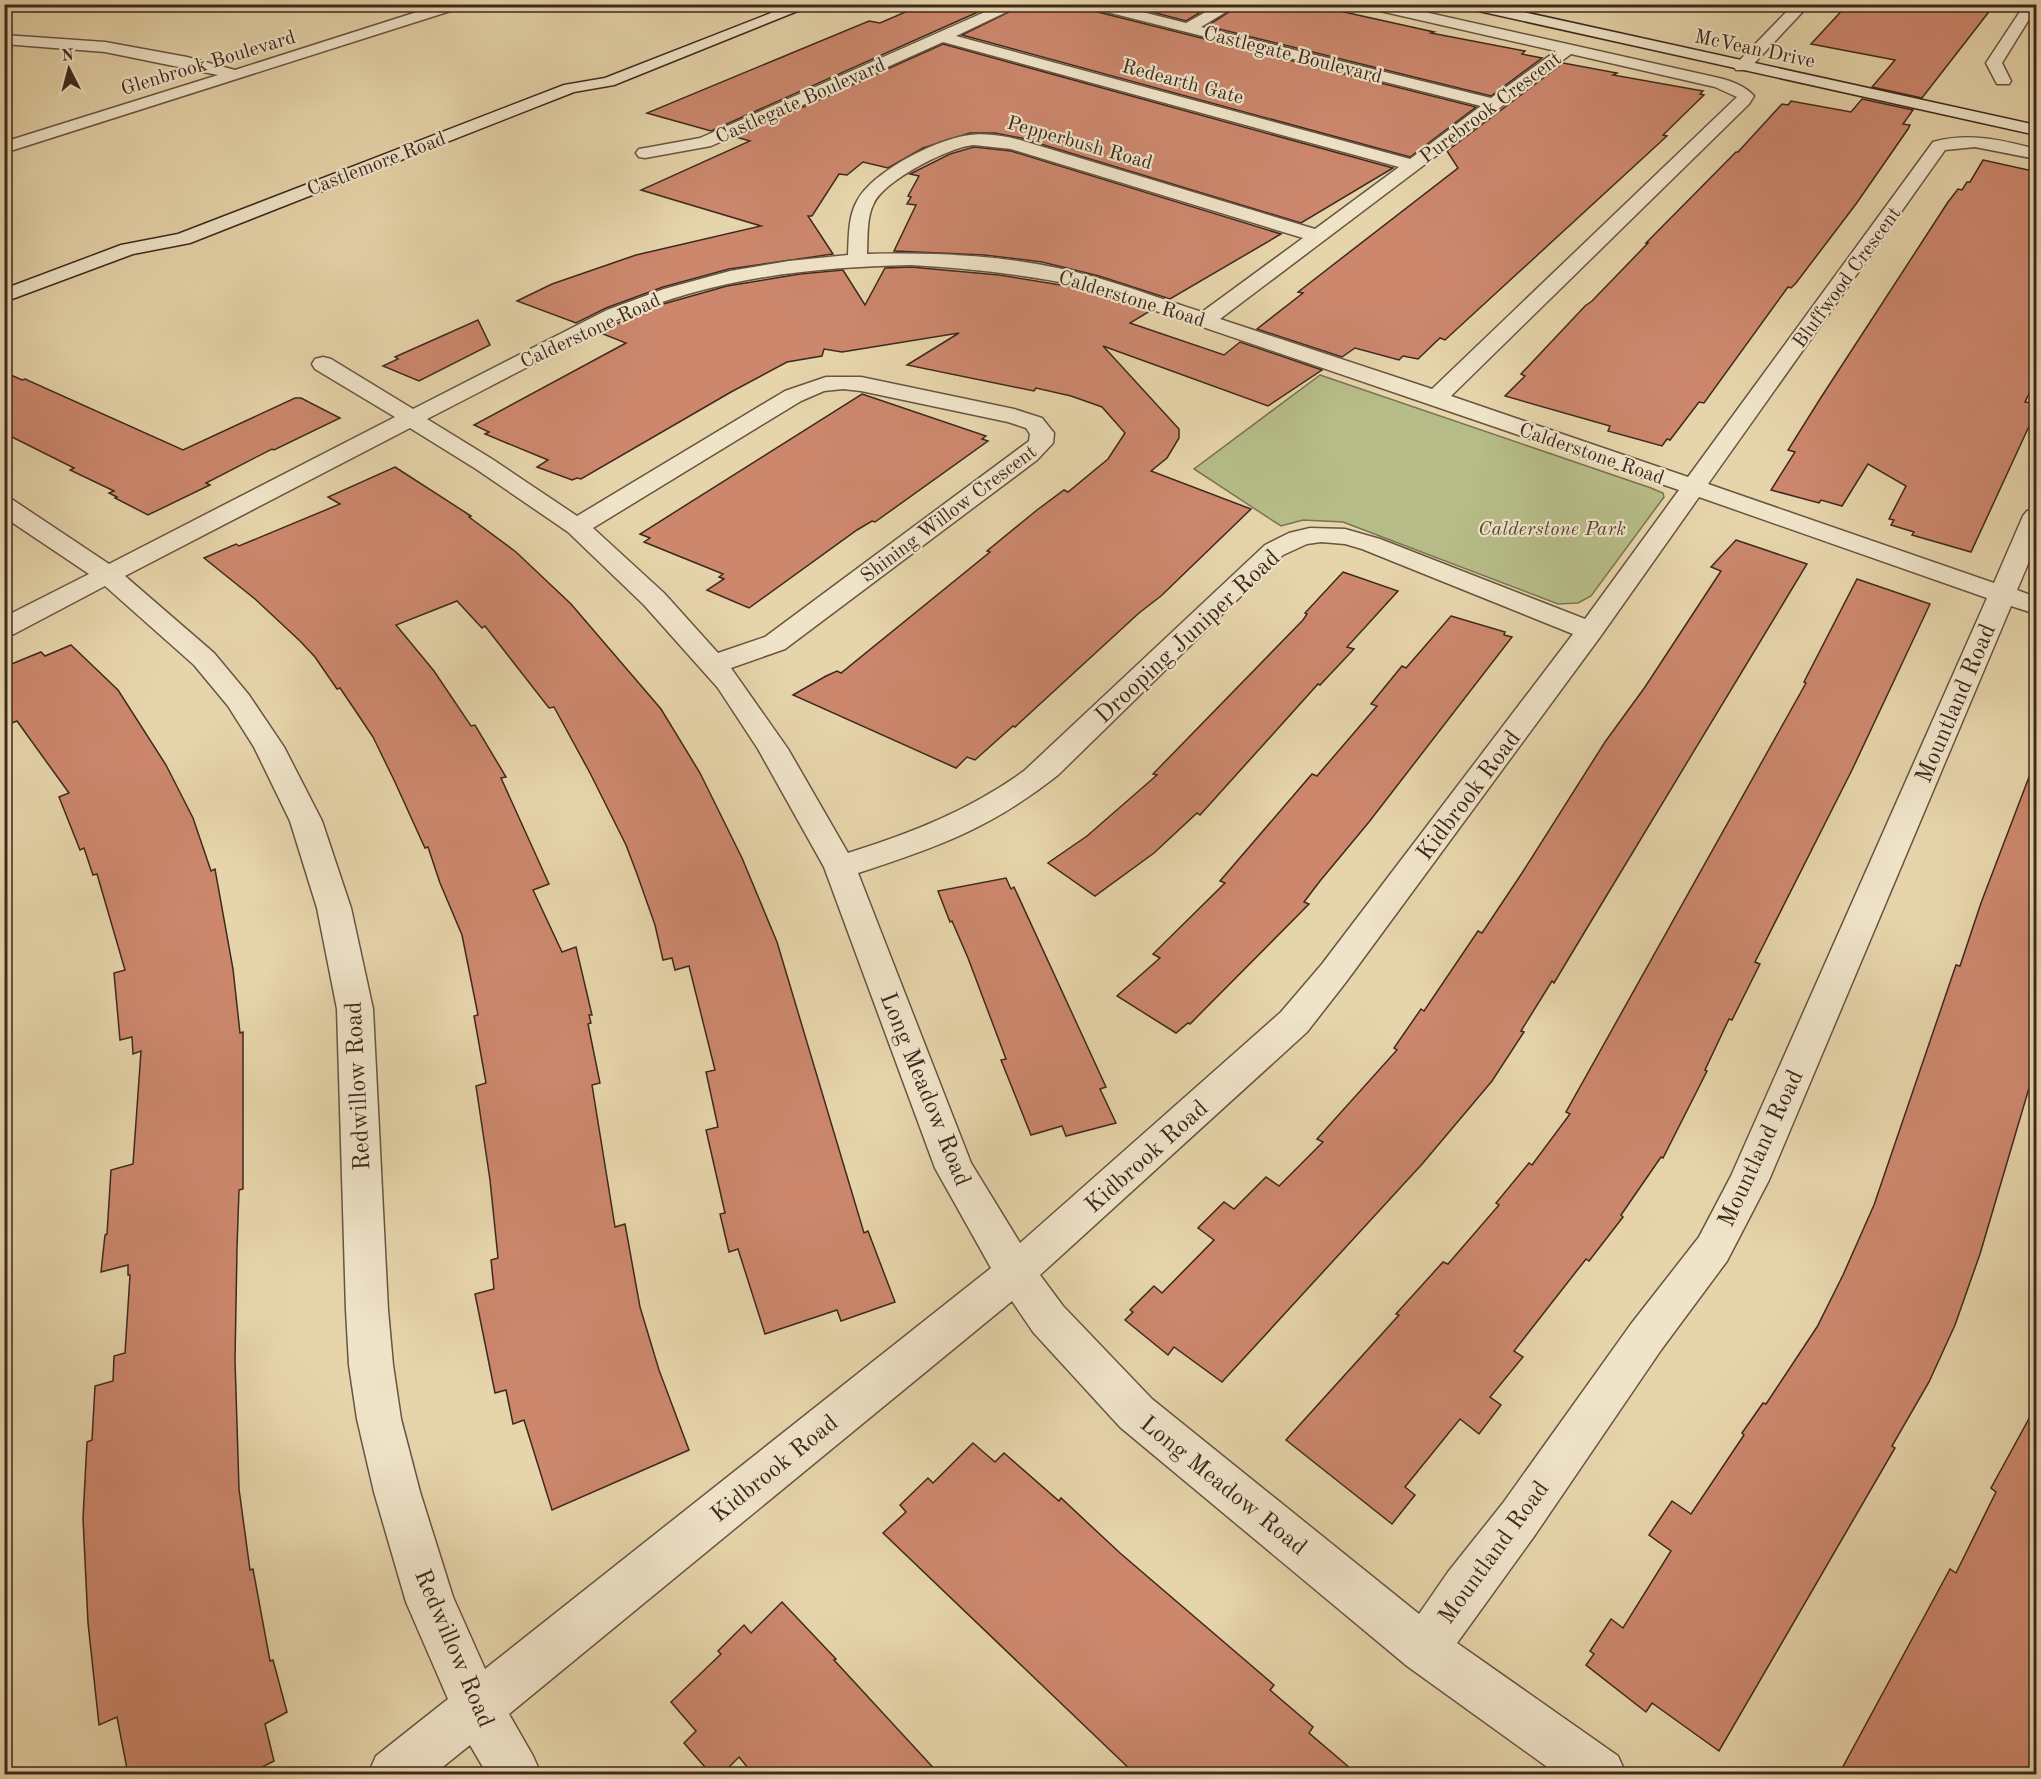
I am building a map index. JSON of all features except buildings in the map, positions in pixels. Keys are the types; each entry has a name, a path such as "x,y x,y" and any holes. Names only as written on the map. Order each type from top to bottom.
{"street":[{"name":"Glenbrook Boulevard","path":"4,148 458,4"},
{"name":"Castlemore Road","path":"570,88 585,76 766,4"},
{"name":"Castlemore Road","path":"4,296 128,249 183,239 570,88 608,82 808,4"},
{"name":"Castlegate Boulevard","path":"645,153 705,142 1016,4"},
{"name":"Castlegate Boulevard","path":"1092,4 1494,104"},
{"path":"1187,28 1232,4"},
{"path":"1367,4 1568,49"},
{"name":"McVean Drive","path":"1466,4 1742,67 2037,130"},
{"path":"1742,67 1803,4"},
{"path":"2003,81 1994,63 2032,4"},
{"name":"Redearth Gate","path":"943,37 1413,165"},
{"path":"4,39 105,47 188,62 237,75"},
{"name":"Purebrook Crescent","path":"1206,320 1568,49 1719,83 1732,87 1746,96 1436,398"},
{"name":"Pepperbush Road","path":"857,260 863,207 874,189 888,178 952,144 982,139 1014,144 1317,236"},
{"name":"Bluffwood Crescent","path":"1694,488 1939,146 1948,143 1975,142 2037,154"},
{"name":"Castlemore Road","path":"89,285 153,260 183,239"},
{"name":"Calderstone Road","path":"4,628 614,314 662,296 714,281 766,270 857,260 973,262 1061,275 1122,292 2020,600"},
{"path":"323,364 411,417"},
{"name":"Shining Willow Crescent","path":"577,527 793,396 826,383 844,381 1014,416 1034,423 1042,433 1041,443 1029,455 775,643 714,664"},
{"name":"Long Meadow Road","path":"411,417 577,527 654,599 714,664 773,749 840,867 954,1168 1016,1274 1048,1319 1136,1413 1424,1649 1600,1774"},
{"name":"Kidbrook Road","path":"394,1774 1016,1274 1294,1022 1335,973 1694,488"},
{"name":"Redwillow Road","path":"4,505 107,574 204,659 239,701 269,747 306,821 334,908 355,1009 367,1310 371,1365 379,1419 397,1491 430,1602 476,1706 515,1774"},
{"name":"Mountland Road","path":"1424,1649 1465,1589 1519,1519 1646,1336 1713,1248 1749,1180 2020,600 2037,516"},
{"name":"Drooping Juniper Road","path":"840,867 940,834 984,812 1019,790 1047,768 1274,550 1308,534 1330,534 1371,544 1590,631"}],"green space":[{"name":"Calderstone Park","path":"1320,375 1651,488 1663,493 1664,497 1591,596 1578,603 1558,604 1343,522 1303,520 1281,526 1194,469"}]}
